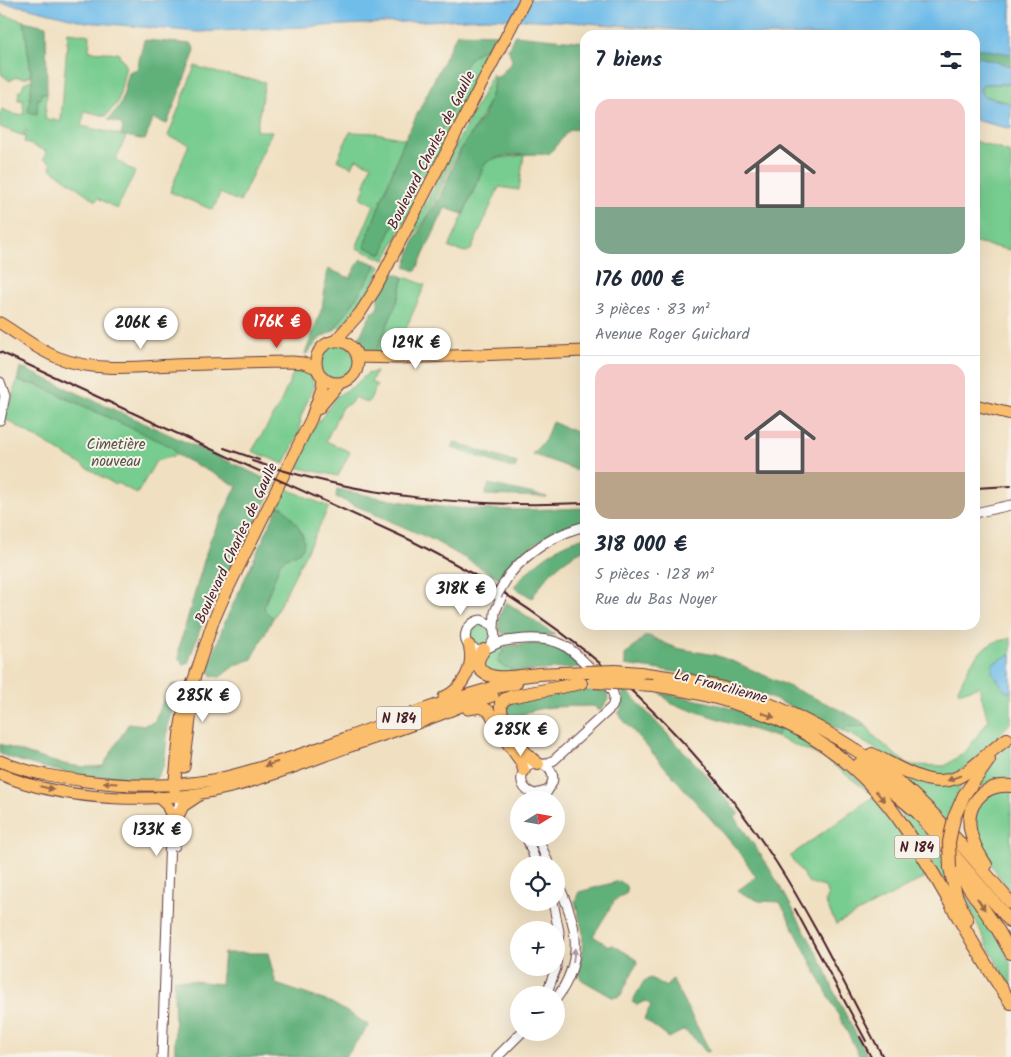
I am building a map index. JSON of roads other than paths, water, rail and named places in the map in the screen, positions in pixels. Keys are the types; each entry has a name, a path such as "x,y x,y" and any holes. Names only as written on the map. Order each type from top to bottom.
{"highway":[{"path":"487,648 478,659 478,665 482,671 490,676 583,678"},
{"name":"La Francilienne","path":"492,692 532,680 583,678 615,671 700,682 744,694 825,730 881,768 920,800 1011,901"},
{"path":"541,764 529,756 510,732 501,712 501,703 506,698 583,678"},
{"name":"La Francilienne","path":"583,678 594,682 653,685 739,704 803,731 827,746 855,769 894,813 914,842 1011,1003"},
{"path":"825,730 923,779 935,782 959,777 1009,736"},
{"path":"803,731 861,765 899,796 933,830 1011,922"},
{"path":"1001,988 956,895 950,868 949,842 954,818 964,795 971,783 1009,736"},
{"path":"1011,786 996,787 981,794 973,803 968,820 979,853 1011,901"},
{"path":"899,796 926,828 975,895 1011,953"},
{"path":"936,818 1011,915"}],"main road":[{"name":"Boulevard Charles de Gaulle","path":"355,353 352,336 360,313 392,257 525,0"},
{"name":"Boulevard Charles de Gaulle","path":"335,341 360,313"},
{"path":"1,325 46,353 67,361 97,366 137,368 171,365 292,362 303,363 331,382 340,383 351,378 356,370 355,353"},
{"path":"320,373 316,361 318,354 325,346 335,341 345,343 355,353 393,358 580,351"},
{"path":"292,362 318,354"},
{"path":"356,370 393,358"},
{"name":"Boulevard Charles de Gaulle","path":"175,798 181,755 180,730 186,696 193,682 213,622 223,599 311,419 321,391 320,373"},
{"name":"Boulevard Charles de Gaulle","path":"311,419 340,383"},
{"path":"980,406 1011,414"},
{"path":"327,745 332,738 452,693 460,687 468,669 471,657 469,645"},
{"name":"N 184","path":"175,798 212,780 279,762 440,704 492,692"},
{"name":"N 184","path":"0,774 64,792 127,797 175,798 230,787 276,774 456,708 492,692"},
{"path":"456,708 465,710 481,707 489,711 506,741 522,762 524,771"},
{"path":"181,755 187,768 196,777 212,780"},
{"path":"158,784 169,776 181,755"},
{"name":"N 184","path":"0,762 25,770 64,778 126,784 158,784 175,798"},
{"path":"127,797 141,792 161,792 186,803 206,792"},
{"path":"158,798 167,805 175,798"}],"street":[{"path":"0,382 5,396 0,420"},
{"path":"980,507 1011,504"},
{"path":"980,512 1011,504"},
{"path":"510,640 487,648 475,649 469,645 465,637 467,628 488,614 517,566 540,547 560,535 580,528"},
{"path":"511,577 542,551 562,540 580,534"},
{"path":"487,648 494,640 495,612 499,596"},
{"path":"481,620 489,624 500,638 510,640 545,639 559,642 571,650 613,690 614,700 612,707 562,753 549,764 530,765 524,771 522,782 527,790"},
{"path":"548,791 562,753"},
{"path":"541,764 550,771 552,778"},
{"name":"Boulevard Charles de Gaulle","path":"162,1057 167,919 175,798"},
{"path":"564,986 574,959 575,930 565,899"},
{"path":"561,976 567,982"},
{"path":"497,1057 513,1041"}],"water":[{"path":"0,0 1011,0 1011,54 980,49 980,30 679,30 561,21 486,18 199,32 86,22 26,7 0,3"},
{"path":"980,57 1011,66 1011,84 984,84 980,91"},
{"path":"980,91 984,96 1011,104 1011,129 980,121"},
{"path":"1011,654 1011,692 1006,692 992,672 993,663"}],"railway":[{"path":"0,352 157,424"},
{"path":"152,422 410,540 465,570 518,602 568,637 615,676 660,717 701,762 740,810 776,862 805,909 883,1057"},
{"path":"224,448 259,460"},
{"path":"252,461 334,483 417,497 500,504 580,503"},
{"path":"980,488 1011,486"},
{"path":"795,909 866,1041"},
{"path":"860,1037 871,1057"}],"park label":[{"name":"Cimetière nouveau","path":"116,452"}]}
